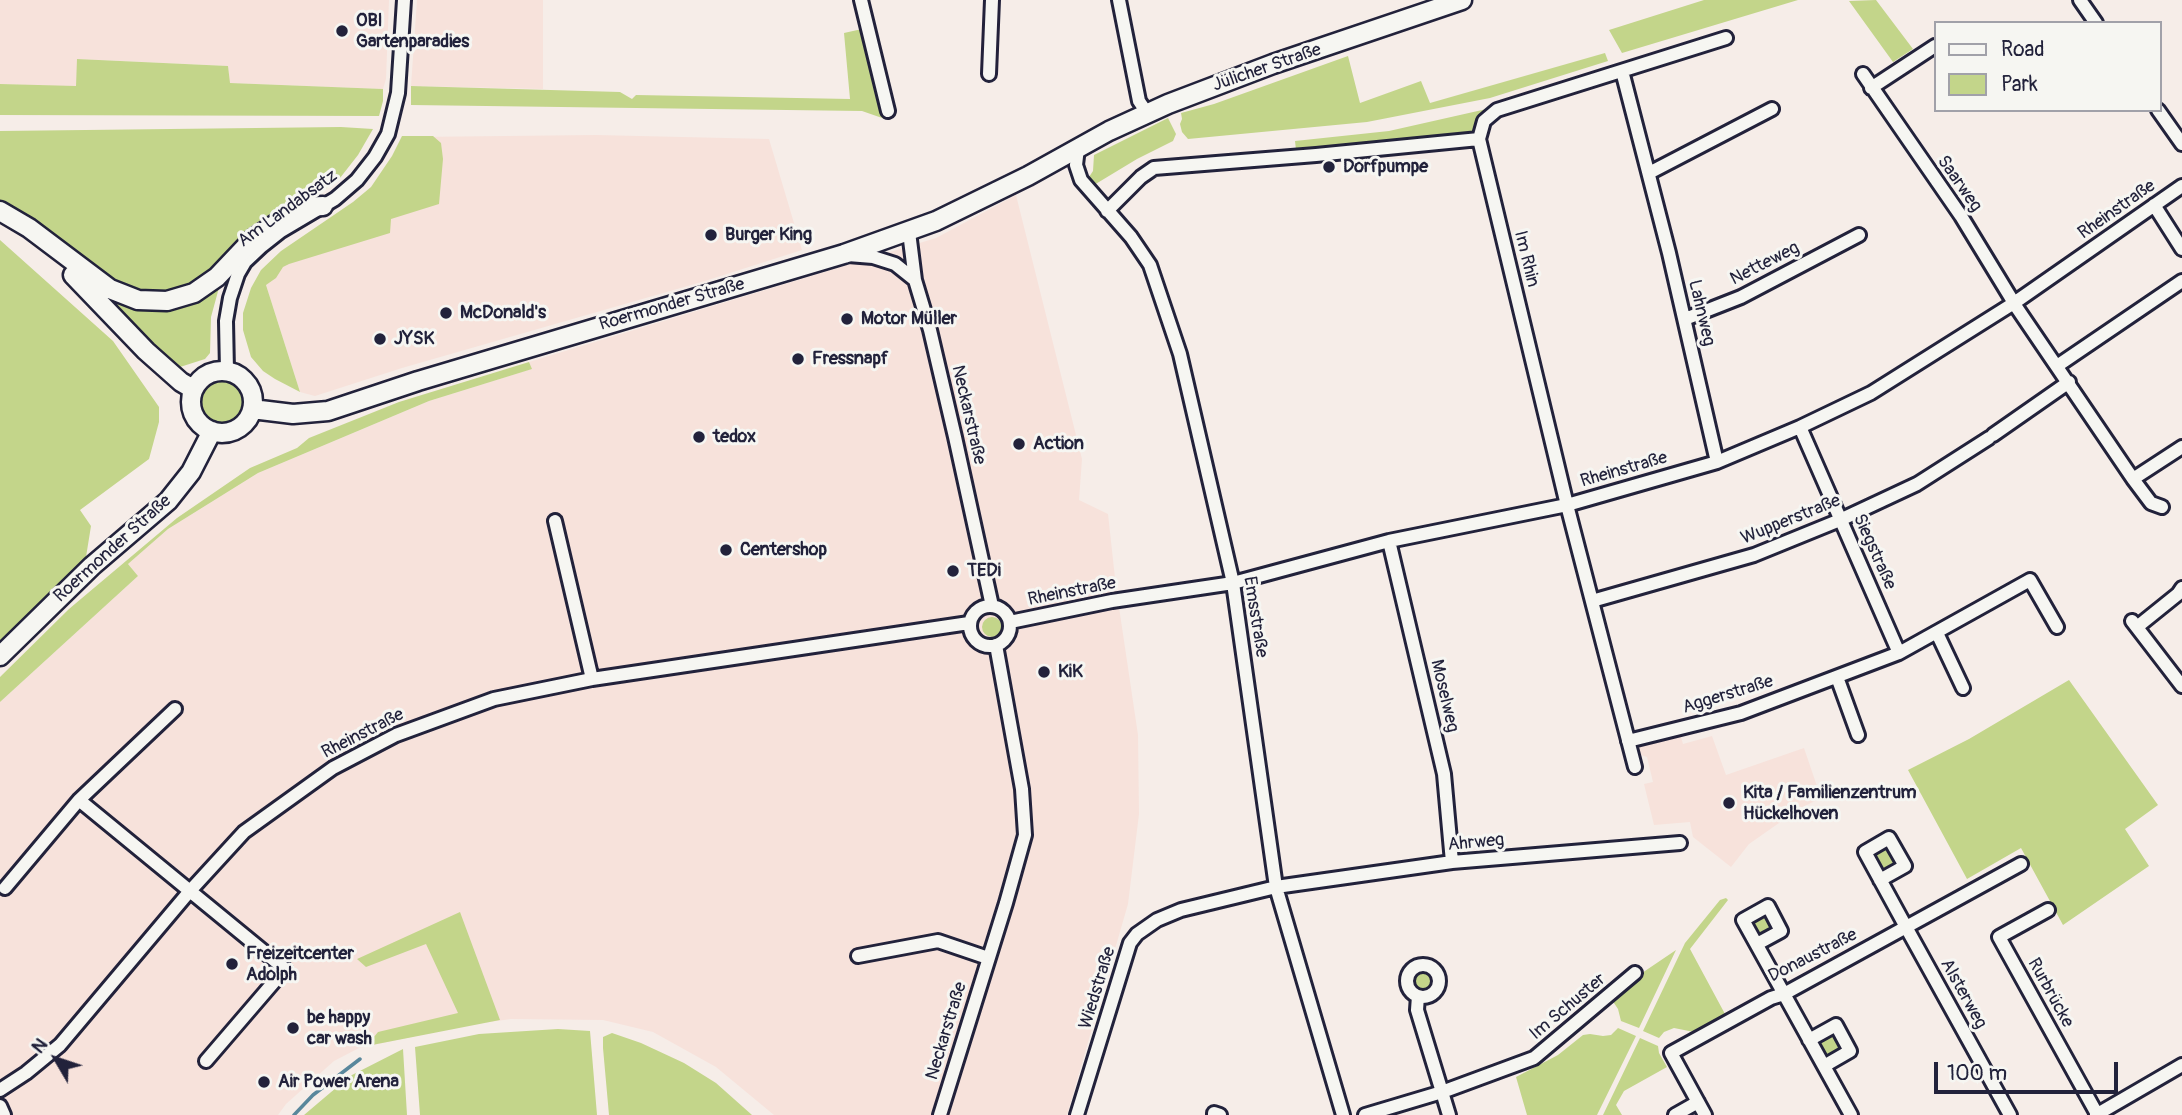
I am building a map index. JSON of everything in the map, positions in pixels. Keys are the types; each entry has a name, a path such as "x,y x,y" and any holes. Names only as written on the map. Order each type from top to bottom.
{"main road":[{"name":"Jülicher Straße","path":"1078,148 1147,113 1273,64 1462,0"},
{"name":"Roermonder Straße","path":"252,409 293,414 328,411 418,381 844,254 936,221 1078,148"},
{"path":"0,211 29,228 110,289 138,300 167,301 194,293 217,277 259,234 301,207 323,206"},
{"path":"0,221 58,261 145,351 193,390"},
{"path":"227,371 244,380 253,399 248,418 241,426 222,433 203,427 192,410 191,400 193,390 207,374 227,371"},
{"name":"Roermonder Straße","path":"0,656 82,576 168,501 191,472 212,431"}],"street":[{"name":"Am Landabsatz","path":"227,371 226,321 230,298 245,262 281,231 323,206 357,180 388,134 398,93 404,0"},
{"path":"861,0 888,111"},
{"path":"989,75 992,0"},
{"path":"1119,0 1139,102 1147,113"},
{"path":"2080,0 2095,21"},
{"path":"1107,211 1153,168 1479,139 1485,121 1497,110 1726,38"},
{"path":"1871,88 1934,47"},
{"name":"Lahnweg","path":"1622,71 1685,319 1717,462"},
{"name":"Saarweg","path":"1863,74 1961,216 2014,303 2133,479 2151,503 2162,507"},
{"path":"1649,173 1772,109"},
{"path":"2159,112 2182,144"},
{"name":"Im Rhin","path":"1479,139 1567,505 1635,767"},
{"name":"Emsstraße","path":"1078,148 1076,165 1081,180 1131,237 1150,265 1180,354 1233,583 1276,887 1343,1115"},
{"name":"Rheinstraße","path":"1010,622 1112,601 1233,583 1389,541 1567,505 1717,462 1871,393 2014,303 2182,186"},
{"path":"2154,205 2182,249"},
{"name":"Neckarstraße","path":"909,232 915,280 956,437 992,606"},
{"name":"Netteweg","path":"1685,319 1741,298 1859,235"},
{"path":"844,254 873,257 895,264 915,280"},
{"path":"2057,366 2182,281"},
{"name":"Wupperstraße","path":"1592,601 1754,555 1840,520 1917,484 2069,382"},
{"name":"Siegstraße","path":"1800,427 1899,653"},
{"path":"2133,479 2182,447"},
{"path":"555,521 592,679"},
{"name":"Moselweg","path":"1389,541 1444,774 1452,862"},
{"name":"Aggerstraße","path":"1628,741 1741,713 1899,653 2030,580 2057,627"},
{"path":"2182,588 2178,594 2134,624 2182,686"},
{"name":"Rheinstraße","path":"0,1090 60,1045 189,891 244,832 355,755 396,735 494,699 592,679 970,623 979,610 992,606 1006,614 1010,622 1007,636 996,645"},
{"path":"970,623 976,640 989,646 996,645"},
{"path":"1937,633 1963,688"},
{"name":"Neckarstraße","path":"940,1115 1025,835 1022,789 996,645"},
{"path":"1837,677 1858,735"},
{"path":"5,888 79,800 175,709"},
{"path":"79,800 285,969 206,1061"},
{"name":"Ahrweg","path":"1276,887 1452,862 1680,843"},
{"name":"Donaustraße","path":"1705,1115 1671,1053 2021,864"},
{"name":"Alsterweg","path":"1880,880 2010,1115"},
{"name":"Wiedstraße","path":"1077,1115 1130,943 1137,934 1157,920 1181,910 1276,887"},
{"name":"Rurbrücke","path":"2048,910 1999,937 2097,1114 2182,1065"},
{"path":"858,956 938,941 988,958"},
{"path":"1757,944 1851,1115"},
{"name":"Im Schuster","path":"1366,1115 1442,1092 1534,1058 1635,973"},
{"path":"1418,996 1417,1010 1449,1115"},
{"path":"1810,1040 1836,1025 1850,1051 1824,1066"},
{"path":"1675,1115 1698,1102"},
{"path":"0,1106 4,1115"},
{"path":"1214,1115 1220,1115"}],"shaded area":[{"path":"0,0 389,0 386,79 383,89 229,83 228,66 78,59 76,87 0,84"},
{"path":"417,0 543,0 543,89 411,86"},
{"path":"596,135 769,139 802,250 315,396 300,392 266,285 275,269 360,225 413,137"},
{"path":"1016,195 1082,459 1079,500 1108,514 1138,735 1139,814 1128,904 1067,1115 774,1115 716,1067 653,1032 603,1020 511,1019 468,1025 359,1048 334,1061 286,1104 278,1115 0,1115 0,702 138,576 128,564 168,529 258,473 429,401 531,369 529,362 936,238"},
{"name":"Kita / Familienzentrum Hückelhoven","path":"1680,734 1683,744 1712,736 1726,775 1804,748 1821,798 1799,809 1749,844 1731,867 1693,837 1690,822 1654,825 1644,784 1653,782 1647,757 1638,754 1637,746"}],"green space":[{"path":"1704,0 1798,0 1622,53 1609,30"},
{"path":"1876,0 1913,49 1893,62 1849,1"},
{"path":"862,29 885,119 862,111 411,105 411,86 620,92 632,99 636,95 850,99 844,33"},
{"path":"1605,53 1608,61 1490,98 1367,122 1188,139 1180,124 1181,113 1214,104 1348,56 1360,103 1421,81 1430,103"},
{"path":"77,59 228,66 230,83 383,89 383,101 379,116 0,115 0,84 76,86"},
{"path":"1491,108 1469,136 1296,150 1295,141 1389,131"},
{"path":"1168,118 1176,134 1173,141 1094,185 1089,177 1093,171 1094,155"},
{"path":"341,127 373,129 340,178 323,191 284,205 250,227 209,270 211,276 180,293 127,291 0,205 0,131"},
{"path":"402,136 433,136 441,143 443,159 439,204 391,219 390,233 289,264 266,285 300,392 263,371 251,357 243,330 243,313 251,288 261,270 281,251 371,187"},
{"path":"0,240 113,341 159,407 159,422 149,459 80,510 91,526 86,557 0,641"},
{"path":"220,284 211,317 210,353 205,359 180,367 138,332 115,306 119,300"},
{"path":"529,362 532,369 429,401 258,473 168,529 128,564 138,576 0,702 0,677 69,609 177,518 250,468 297,448 309,438 399,402"},
{"path":"222,378 238,385 245,401 238,417 222,424 206,417 199,401 206,385"},
{"path":"992,617 999,620 1002,627 999,634 992,637 985,634 982,627 985,620"},
{"path":"2069,680 2158,805 2125,829 2149,866 2063,925 2021,848 1967,879 1908,770 1969,739"},
{"path":"1884,848 1891,851 1894,858 1891,865 1884,868 1877,865 1874,858 1877,851"},
{"path":"1720,900 1728,900 1690,949 1725,1014 1694,1032 1674,1028 1664,1032 1659,1038 1643,1031 1685,943"},
{"path":"460,912 500,1020 372,1045 369,1043 378,1032 458,1013 426,944 366,967 357,959"},
{"path":"1762,916 1769,919 1772,926 1769,933 1762,936 1755,933 1752,926 1755,919"},
{"path":"1676,950 1639,1028 1621,1021 1612,1000 1642,973"},
{"path":"1423,970 1430,973 1433,980 1430,987 1423,990 1416,987 1413,980 1416,973"},
{"path":"1618,1028 1636,1036 1597,1115 1527,1115 1516,1077 1558,1055 1583,1035 1611,1035"},
{"path":"558,1029 590,1031 597,1115 420,1115 415,1047 479,1034"},
{"path":"612,1033 684,1063 716,1083 752,1115 609,1115 603,1037"},
{"path":"1829,1035 1836,1038 1839,1045 1836,1052 1829,1055 1822,1052 1819,1045 1822,1038"},
{"path":"1640,1038 1658,1046 1667,1067 1624,1091 1616,1105 1622,1115 1603,1115"},
{"path":"403,1049 407,1115 304,1115 350,1076"}],"waterway":[{"path":"294,1115 313,1095 360,1059"}],"place":[{"name":"OBI Gartenparadies","path":"342,31"},
{"name":"Dorfpumpe","path":"1329,167"},
{"name":"Burger King","path":"711,235"},
{"name":"McDonald's","path":"446,313"},
{"name":"Motor Müller","path":"847,319"},
{"name":"JYSK","path":"380,339"},
{"name":"Fressnapf","path":"798,359"},
{"name":"tedox","path":"699,437"},
{"name":"Action","path":"1019,444"},
{"name":"Centershop","path":"726,550"},
{"name":"TEDi","path":"953,571"},
{"name":"KiK","path":"1044,672"},
{"name":"Kita / Familienzentrum Hückelhoven","path":"1729,803"},
{"name":"Freizeitcenter Adolph","path":"232,964"},
{"name":"be happy car wash","path":"293,1028"},
{"name":"Air Power Arena","path":"264,1082"}]}
